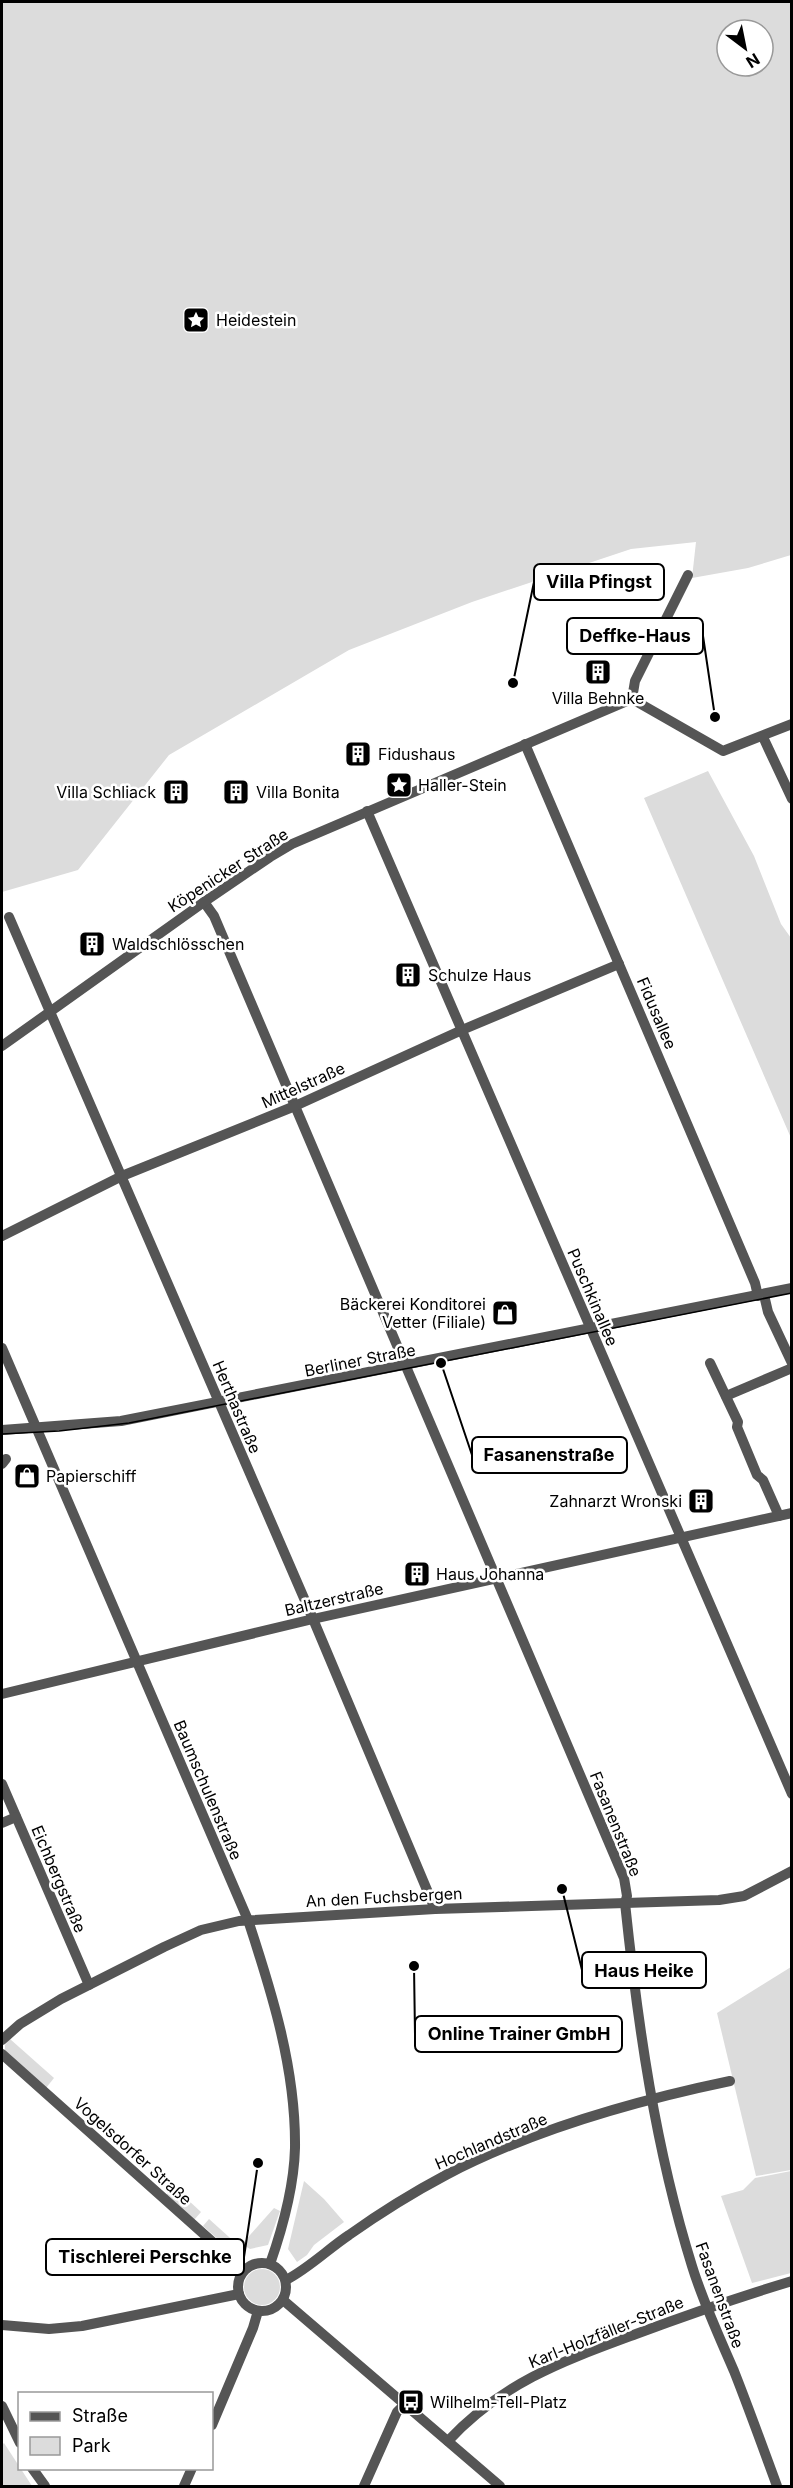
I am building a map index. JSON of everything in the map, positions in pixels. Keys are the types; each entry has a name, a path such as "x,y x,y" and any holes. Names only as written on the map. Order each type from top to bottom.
{"street":[{"path":"688,575 635,681 632,699 723,750 763,737 792,724"},
{"name":"Köpenicker Straße","path":"2,1046 204,902 277,853 367,811 632,699"},
{"path":"763,737 792,800"},
{"name":"Fidusallee","path":"525,744 755,1283 792,1363"},
{"name":"Puschkinallee","path":"367,811 792,1794"},
{"name":"Fasanenstraße","path":"204,902 214,916 296,1106 624,1878 637,2014 650,2099 681,2229 706,2308 734,2372 777,2487"},
{"name":"Herthastraße","path":"9,917 313,1619 435,1910"},
{"name":"Mittelstraße","path":"2,1236 122,1176 296,1106 462,1030 619,964"},
{"name":"Berliner Straße","path":"2,1430 109,1423 407,1366 792,1288"},
{"name":"Baumschulenstraße","path":"2,1348 248,1920 271,1991 281,2031 295,2147 290,2192 270,2264"},
{"path":"710,1363 738,1422 736,1427 757,1475 763,1480 779,1516 792,1513"},
{"path":"726,1396 792,1368"},
{"name":"Baltzerstraße","path":"2,1694 313,1619 779,1516"},
{"name":"Eichbergstraße","path":"2,1784 89,1985"},
{"path":"2,1824 16,1817"},
{"name":"An den Fuchsbergen","path":"2,2040 20,2024 89,1985 184,1936 201,1930 248,1920 435,1910 719,1900 744,1896 792,1871"},
{"name":"Vogelsdorfer Straße","path":"2,2054 244,2270"},
{"name":"Hochlandstraße","path":"286,2280 380,2213 446,2175 504,2149 560,2127 650,2099 730,2081"},
{"path":"256,2263 270,2264 282,2273 287,2287 283,2300 272,2310 258,2311 246,2305 239,2294 238,2281 244,2270 256,2263"},
{"name":"Karl-Holzfäller-Straße","path":"448,2441 473,2414 507,2390 541,2372 706,2308 792,2281"},
{"path":"2,2325 50,2329 82,2326 239,2294"},
{"path":"283,2300 500,2487"},
{"path":"213,2423 254,2326 258,2311"},
{"path":"364,2487 397,2412 405,2404"},
{"path":"2,2406 18,2440"},
{"path":"33,2470 45,2487"},
{"path":"184,2487 192,2470"}],"green space":[{"path":"2,2 791,2 791,555 748,568 692,578 696,542 631,549 472,602 349,650 169,755 78,870 2,892"},
{"path":"708,771 754,856 781,924 791,938 791,1138 644,798"},
{"path":"791,1967 791,2170 756,2176 717,2013"},
{"path":"10,2039 54,2078 46,2088 5,2050 5,2045"},
{"path":"791,2171 791,2273 752,2283 721,2196 743,2190 755,2178"},
{"path":"304,2181 344,2222 314,2245 307,2255 297,2262 288,2249"},
{"path":"174,2187 201,2212 194,2220 166,2195"},
{"path":"274,2208 280,2211 268,2245 250,2249 242,2244"},
{"path":"209,2219 239,2246 235,2254 203,2226"},
{"path":"262,2269 275,2274 280,2287 275,2300 262,2305 249,2300 244,2287 249,2274"},
{"path":"4,2443 18,2464 18,2470 22,2470 32,2486 2,2486 2,2445"}],"tram line":[{"path":"2,1434 59,1431 129,1423 792,1293"}],"place":[{"name":"Heidestein","path":"196,320"},
{"name":"Villa Behnke","path":"598,672"},
{"name":"Villa Pfingst","path":"513,683"},
{"name":"Deffke-Haus","path":"715,717"},
{"name":"Fidushaus","path":"358,754"},
{"name":"Haller-Stein","path":"399,785"},
{"name":"Villa Schliack","path":"176,792"},
{"name":"Villa Bonita","path":"236,792"},
{"name":"Waldschlösschen","path":"92,944"},
{"name":"Schulze Haus","path":"408,975"},
{"name":"Bäckerei Konditorei Vetter (Filiale)","path":"505,1313"},
{"name":"Fasanenstraße","path":"441,1363"},
{"name":"Papierschiff","path":"27,1476"},
{"name":"Zahnarzt Wronski","path":"701,1501"},
{"name":"Haus Johanna","path":"417,1574"},
{"name":"Haus Heike","path":"562,1889"},
{"name":"Online Trainer GmbH","path":"414,1966"},
{"name":"Tischlerei Perschke","path":"258,2163"},
{"name":"Wilhelm-Tell-Platz","path":"411,2402"}]}
